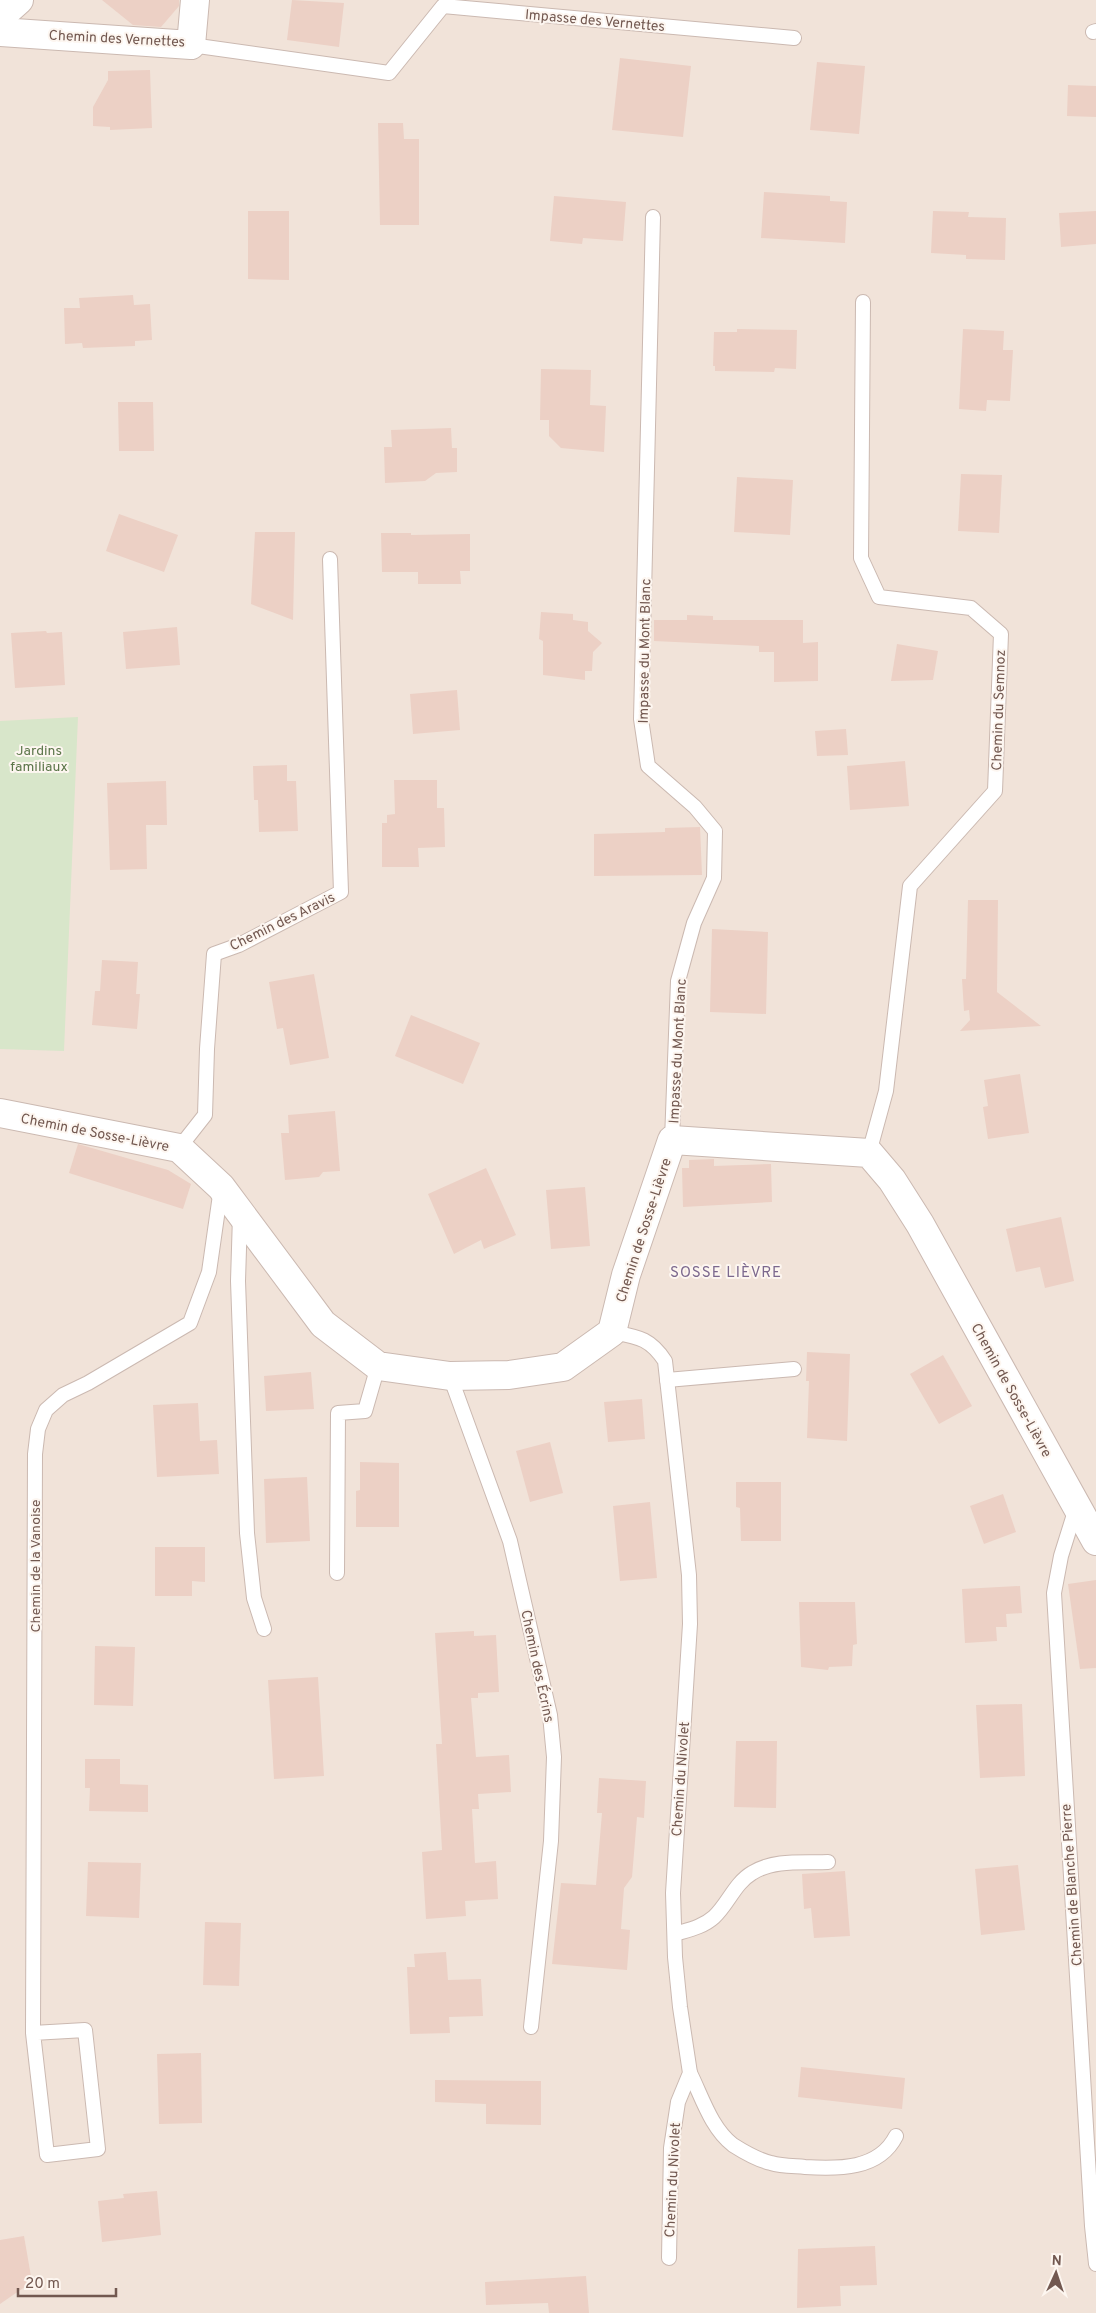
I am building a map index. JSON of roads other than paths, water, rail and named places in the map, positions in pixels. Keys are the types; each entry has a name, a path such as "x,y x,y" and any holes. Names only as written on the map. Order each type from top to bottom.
{"street":[{"path":"0,17 18,0"},
{"name":"Chemin des Vernettes","path":"0,32 191,44 195,0"},
{"name":"Chemin de Sosse-Lièvre","path":"0,1113 179,1148 222,1187 323,1324 378,1366 450,1376 509,1375 562,1366 612,1332 626,1275 672,1140 869,1153 892,1180 920,1224 1096,1541"}],"lane":[{"name":"Impasse des Vernettes","path":"191,44 388,73 443,6 794,38"},
{"name":"Impasse du Mont Blanc","path":"653,217 641,719 648,766 694,807 715,831 714,878 694,923 678,981 672,1140"},
{"name":"Chemin du Semnoz","path":"863,302 861,558 879,597 972,608 1001,634 995,790 910,886 886,1091 869,1153"},
{"name":"Chemin des Aravis","path":"179,1148 206,1115 207,1049 214,954 240,944 341,892 330,559"},
{"name":"Chemin de la Vanoise","path":"33,2033 85,2030 98,2149 47,2155 33,2033 35,1454 38,1429 46,1410 63,1395 88,1383 190,1323 209,1272 222,1187"},
{"path":"240,1212 238,1281 247,1533 254,1598 264,1629"},
{"name":"Chemin du Nivolet","path":"612,1332 635,1337 655,1346 665,1361 689,1575 690,1624 675,1857 675,1934 680,2007 690,2073 678,2102 671,2148 669,2258"},
{"path":"337,1573 338,1413 365,1411 378,1366"},
{"path":"667,1380 794,1370"},
{"name":"Chemin des Écrins","path":"450,1376 510,1541 550,1715 554,1757 551,1841 531,2027"},
{"name":"Chemin de Blanche Pierre","path":"1076,1508 1061,1556 1054,1593 1092,2226 1096,2264"},
{"path":"675,1934 702,1925 714,1917 740,1884 752,1873 787,1862 828,1862"},
{"path":"690,2073 709,2114 719,2130 732,2144 770,2163 828,2168 856,2166 876,2158 891,2147 896,2136"}],"district":[{"name":"SOSSE LIÈVRE","path":"726,1272"}],"park label":[{"name":"Jardins familiaux","path":"39,758"}]}
